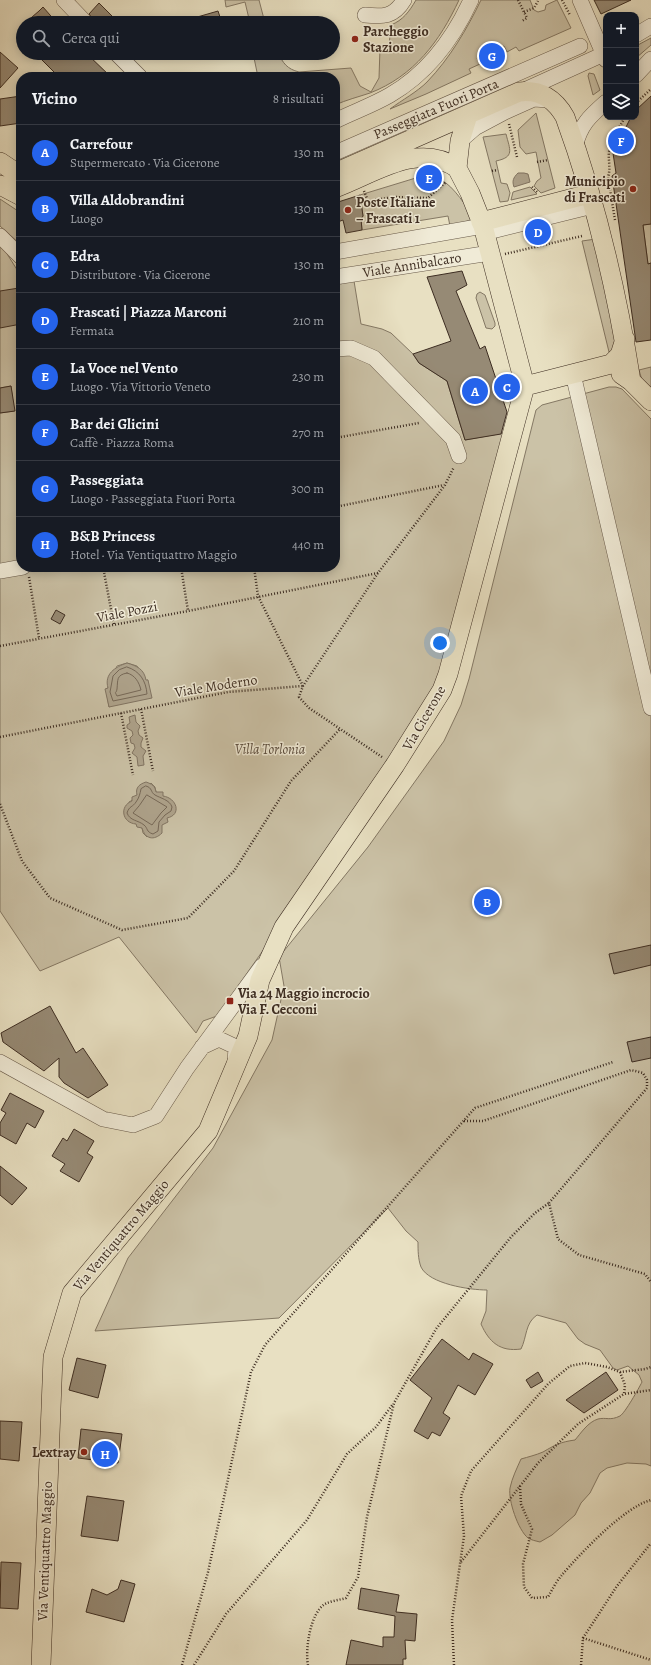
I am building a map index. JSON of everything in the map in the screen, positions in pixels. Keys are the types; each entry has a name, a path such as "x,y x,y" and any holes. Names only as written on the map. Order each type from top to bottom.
{"main road":[{"path":"340,171 519,92 531,91 541,94 553,102 565,117 592,203 625,339 631,381"},
{"path":"449,178 468,115"},
{"path":"340,186 394,164 417,158 439,159 449,178 470,194 487,238 525,386 611,364 617,359 622,351 625,339"},
{"path":"0,162 16,173"},
{"path":"0,186 16,194"},
{"path":"487,238 592,203"},
{"path":"602,367 617,372 631,381 651,401"},
{"name":"Via Cicerone","path":"284,927 395,765 442,690 448,674 525,386"},
{"name":"Via Ventiquattro Maggio","path":"41,1665 53,1357 72,1293 208,1131 248,1036 260,980 284,927"}],"street":[{"path":"64,0 79,16"},
{"path":"365,15 375,16 391,14 399,8 404,0"},
{"path":"340,119 390,95 417,76 432,62 449,38 471,0"},
{"path":"580,0 603,52"},
{"path":"639,33 651,26"},
{"name":"Passeggiata Fuori Porta","path":"340,151 580,46"},
{"path":"519,92 603,57"},
{"path":"639,73 651,59"},
{"path":"123,60 135,72"},
{"path":"460,141 483,123 534,99 543,99 553,102"},
{"path":"575,147 582,129 588,119 603,105"},
{"path":"0,236 16,252"},
{"name":"Viale Annibalcaro","path":"340,252 487,238"},
{"name":"Viale Annibalcaro","path":"340,276 487,238"},
{"path":"340,349 351,348 374,358 453,439 459,456"},
{"path":"573,374 651,708"},
{"path":"0,571 16,571"},
{"path":"0,1062 103,1119 133,1125 156,1116 201,1047 274,949"},
{"path":"201,1047 219,1039 236,1047 234,1069"}],"path":[{"path":"518,0 527,18 522,20"},
{"path":"524,12 534,8 538,0"},
{"path":"562,0 572,20"},
{"path":"639,100 651,89"},
{"path":"616,225 608,177 610,170 609,153 615,134 623,120"},
{"path":"512,133 517,157"},
{"path":"537,162 548,160"},
{"path":"492,172 498,170"},
{"path":"364,191 368,201 394,197 428,198 449,178"},
{"path":"357,193 372,188"},
{"path":"487,238 582,236"},
{"path":"340,437 434,420"},
{"path":"395,765 309,708 298,697 302,686 378,573 445,485 459,456"},
{"path":"340,506 445,485"},
{"path":"26,572 39,638"},
{"path":"104,572 114,625"},
{"path":"182,572 188,611"},
{"path":"255,572 258,596 302,686"},
{"name":"Viale Pozzi","path":"0,646 188,611 378,573"},
{"name":"Viale Moderno","path":"0,737 228,692 302,686"},
{"path":"141,709 153,771"},
{"path":"121,713 133,775"},
{"path":"0,804 22,861 50,898 122,930 188,918 234,871 291,781 340,729"},
{"path":"182,1665 208,1572 251,1372 265,1345 475,1108 613,1062"},
{"path":"194,1665 226,1614 307,1520 348,1454 376,1427 394,1402 436,1330 511,1237 535,1213 548,1203 647,1088 648,1080 643,1073 631,1070 483,1121 464,1121"},
{"path":"548,1203 558,1239 579,1255 645,1274 651,1282"},
{"path":"454,1665 452,1620 464,1536 461,1496 471,1471 548,1384 570,1366 585,1363 607,1367 620,1372 651,1367"},
{"path":"620,1372 625,1384 624,1394"},
{"path":"460,1562 538,1463 578,1424 624,1394 651,1390"},
{"path":"308,1665 309,1631 315,1617 324,1605 346,1598 358,1577 367,1517 394,1402"},
{"path":"520,1486 521,1504 532,1529 523,1564 524,1588 532,1598 548,1597 560,1577 605,1529 636,1507 651,1500"},
{"path":"581,1665 583,1638 618,1586 651,1543"},
{"path":"583,1638 651,1660"}],"green space":[{"path":"225,0 259,0 263,16 248,16 245,2 226,7"},
{"path":"416,0 459,0 452,15 424,56 400,77 386,86 370,93 340,103 340,72 299,72 351,68 360,86 371,92 379,78 380,48 389,46 391,25 399,21"},
{"path":"481,0 530,0 534,10 538,12 545,10 546,5 557,0 571,28 519,51 516,47 507,52 504,46 501,47 500,45 496,45 493,49 487,49 487,54 484,51 480,52 479,57 477,58 480,64 469,69 471,73 390,109 419,89 435,73 457,43"},
{"path":"651,38 651,45 639,55 639,44"},
{"path":"254,60 282,60 291,69 299,72 257,72"},
{"path":"589,73 594,74 600,90 593,95 588,76"},
{"path":"536,113 555,188 541,193 534,186 541,178 536,152 526,154 520,147 518,130"},
{"path":"506,134 510,149 509,155 496,161 501,183 507,184 510,193 508,201 500,202 483,137"},
{"path":"419,177 436,178 446,183 460,198 475,219 450,226 448,216 362,230 361,219 363,216 360,195"},
{"path":"530,187 537,194 511,200 513,192"},
{"path":"0,199 16,210 16,240 0,226"},
{"path":"651,224 651,263 648,264 643,225"},
{"path":"596,239 619,349 609,352 582,241"},
{"name":"Villa Torlonia","path":"0,245 16,268 16,572 340,572 340,283 354,281 361,324 382,329 391,333 413,354 419,363 447,381 465,440 504,433 439,685 264,949 217,1016 203,1021 196,1033 119,937 40,971 0,911 0,413 14,411 11,386 0,388","holes":["127,663 137,666 146,681 148,680 109,707 106,689 108,688 117,666","151,783 155,787 156,792 163,796 162,824 147,837 143,833 142,828 136,824 129,802"]},
{"path":"480,292 485,295 495,323 495,326 492,329 486,328 476,298 477,294"},
{"path":"651,367 651,393 642,380 639,370"},
{"path":"609,387 622,389 651,419 651,1466 646,1464 627,1463 607,1468 600,1473 590,1493 581,1503 575,1515 552,1535 540,1542 529,1539 524,1534 517,1522 512,1507 510,1488 521,1459 540,1453 561,1443 575,1440 594,1420 620,1416 628,1406 642,1382 639,1375 628,1366 617,1370 613,1368 600,1350 585,1344 578,1339 566,1323 537,1315 528,1326 521,1349 507,1349 496,1344 488,1336 481,1324 486,1311 487,1290 471,1289 451,1285 432,1278 425,1273 420,1264 418,1242 406,1231 388,1208 279,1318 95,1331 128,1258 213,1148 272,1040 284,986 279,957 368,847 444,741 461,705 469,679 536,410 542,405"}],"water":[{"path":"518,173 528,174 530,182 514,187 513,180"},
{"path":"127,663 137,667 144,673 146,680 148,680 152,698 109,707 105,689 108,688 107,683 109,675 118,667"},
{"path":"135,715 136,722 140,726 138,731 139,735 143,738 141,747 146,751 143,756 144,765 138,766 137,757 132,753 135,748 134,744 131,743 130,738 133,735 132,731 127,728 127,725 130,723 129,717"},
{"path":"146,782 155,788 156,792 163,792 163,796 172,800 176,807 175,814 167,818 168,822 162,825 162,833 153,838 145,835 142,828 137,827 136,824 128,821 124,814 125,807 132,801 132,797 137,795 138,786"}],"building":[{"path":"594,0 631,0 603,12 601,14"},
{"path":"99,3 112,16 90,16 89,14"},
{"path":"43,7 51,16 33,16"},
{"path":"218,11 220,16 201,16"},
{"path":"0,52 18,68 0,88"},
{"path":"42,60 93,60 106,72 54,72"},
{"path":"651,96 651,224 643,225 648,264 651,263 651,340 636,342 612,176 616,173 613,153 630,120 639,120 639,107"},
{"path":"16,97 16,124 0,126 0,99"},
{"name":"Poste Italiane – Frascati 1","path":"360,195 363,216 361,219 362,230 346,233 343,220 340,221 340,201"},
{"path":"462,271 467,285 456,291 480,349 485,346 507,412 501,434 465,440 447,381 419,363 413,354 451,341 427,277"},
{"path":"16,288 16,325 0,328 0,291"},
{"path":"11,386 15,411 0,413 0,388"},
{"path":"56,610 65,615 60,624 51,619"},
{"path":"651,945 651,965 614,974 609,954"},
{"path":"50,1006 76,1053 83,1048 108,1085 88,1098 64,1083 59,1077 59,1058 44,1071 3,1042 1,1033"},
{"path":"651,1037 651,1058 632,1062 627,1042"},
{"path":"10,1093 44,1111 35,1128 27,1123 16,1144 0,1135 0,1123 6,1113 1,1110"},
{"path":"74,1129 94,1141 87,1153 93,1157 79,1182 60,1171 65,1164 52,1156 63,1138 67,1141"},
{"path":"0,1166 27,1188 12,1205 0,1195"},
{"path":"442,1339 469,1360 473,1353 493,1364 475,1395 458,1385 443,1413 450,1418 440,1436 432,1432 428,1439 414,1431 432,1398 410,1380"},
{"path":"77,1358 106,1365 98,1398 69,1390"},
{"path":"538,1372 543,1381 531,1388 526,1380"},
{"path":"606,1372 618,1390 584,1413 566,1400"},
{"path":"0,1421 22,1422 19,1461 0,1459"},
{"path":"81,1429 122,1434 118,1463 78,1458"},
{"path":"87,1496 124,1501 118,1541 81,1536"},
{"path":"1,1562 21,1563 18,1609 0,1608"},
{"path":"121,1580 135,1584 124,1622 86,1612 92,1589 107,1595 118,1589"},
{"path":"361,1588 399,1595 396,1612 417,1614 415,1641 405,1640 406,1659 403,1659 403,1665 346,1665 351,1640 383,1647 383,1637 394,1637 395,1616 358,1609"}],"place":[{"name":"Parcheggio Stazione","path":"355,39"},
{"name":"Passeggiata","path":"492,56"},
{"name":"Bar dei Glicini","path":"621,141"},
{"name":"La Voce nel Vento","path":"429,178"},
{"name":"Municipio di Frascati","path":"633,189"},
{"name":"Poste Italiane – Frascati 1","path":"348,210"},
{"name":"Frascati | Piazza Marconi","path":"538,232"},
{"name":"Edra","path":"507,387"},
{"name":"Carrefour","path":"475,391"},
{"name":"Villa Aldobrandini","path":"487,902"},
{"name":"Via 24 Maggio incrocio Via F. Cecconi","path":"230,1001"},
{"name":"Lextray","path":"84,1452"},
{"name":"B&B Princess","path":"105,1454"}]}
